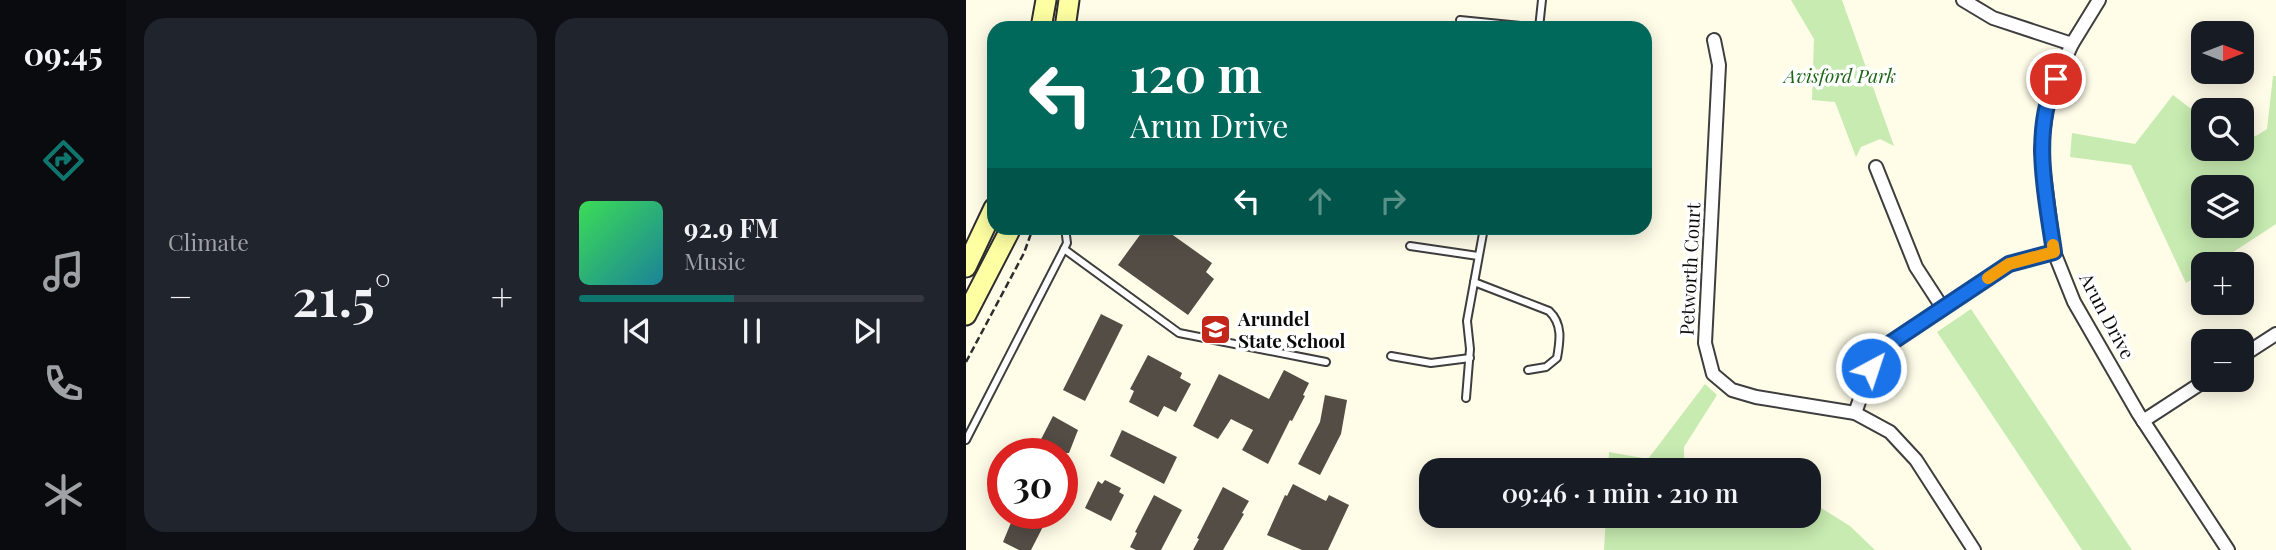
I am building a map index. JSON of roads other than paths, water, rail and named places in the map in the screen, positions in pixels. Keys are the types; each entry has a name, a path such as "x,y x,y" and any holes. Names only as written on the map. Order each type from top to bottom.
{"main road":[{"path":"1042,21 1046,0"},
{"path":"1066,21 1069,0"},
{"path":"966,267 987,223"},
{"path":"966,315 1007,235"}],"street":[{"path":"1963,0 1993,18 2072,44"},
{"name":"Arun Drive","path":"2099,0 2072,44 2048,97 2041,150 2054,252 2074,303 2143,421 2228,550"},
{"name":"Petworth Court","path":"1714,40 1720,65 1705,343 1713,374 1732,390 1756,397 1855,413 1890,432 1916,460 1974,550"},
{"path":"1875,167 1916,267 1942,307"},
{"path":"1855,413 1871,368 1892,342 2009,264 2054,252"},
{"path":"2254,348 2276,334"},
{"path":"2143,421 2191,390"}],"lane":[{"path":"1540,21 1542,0"},
{"path":"1460,20 1470,21"},
{"path":"966,440 1067,243 1066,235"},
{"path":"1466,398 1470,358 1467,321 1482,235"},
{"path":"1410,246 1478,256"},
{"path":"1064,249 1179,333 1326,362"},
{"path":"1474,282 1549,311 1556,318 1559,327 1557,358 1546,367 1528,370"},
{"path":"1391,356 1431,363 1470,358"}],"place":[{"name":"Arundel State School","path":"1215,330"}],"park label":[{"name":"Avisford Park","path":"1840,76"}]}
